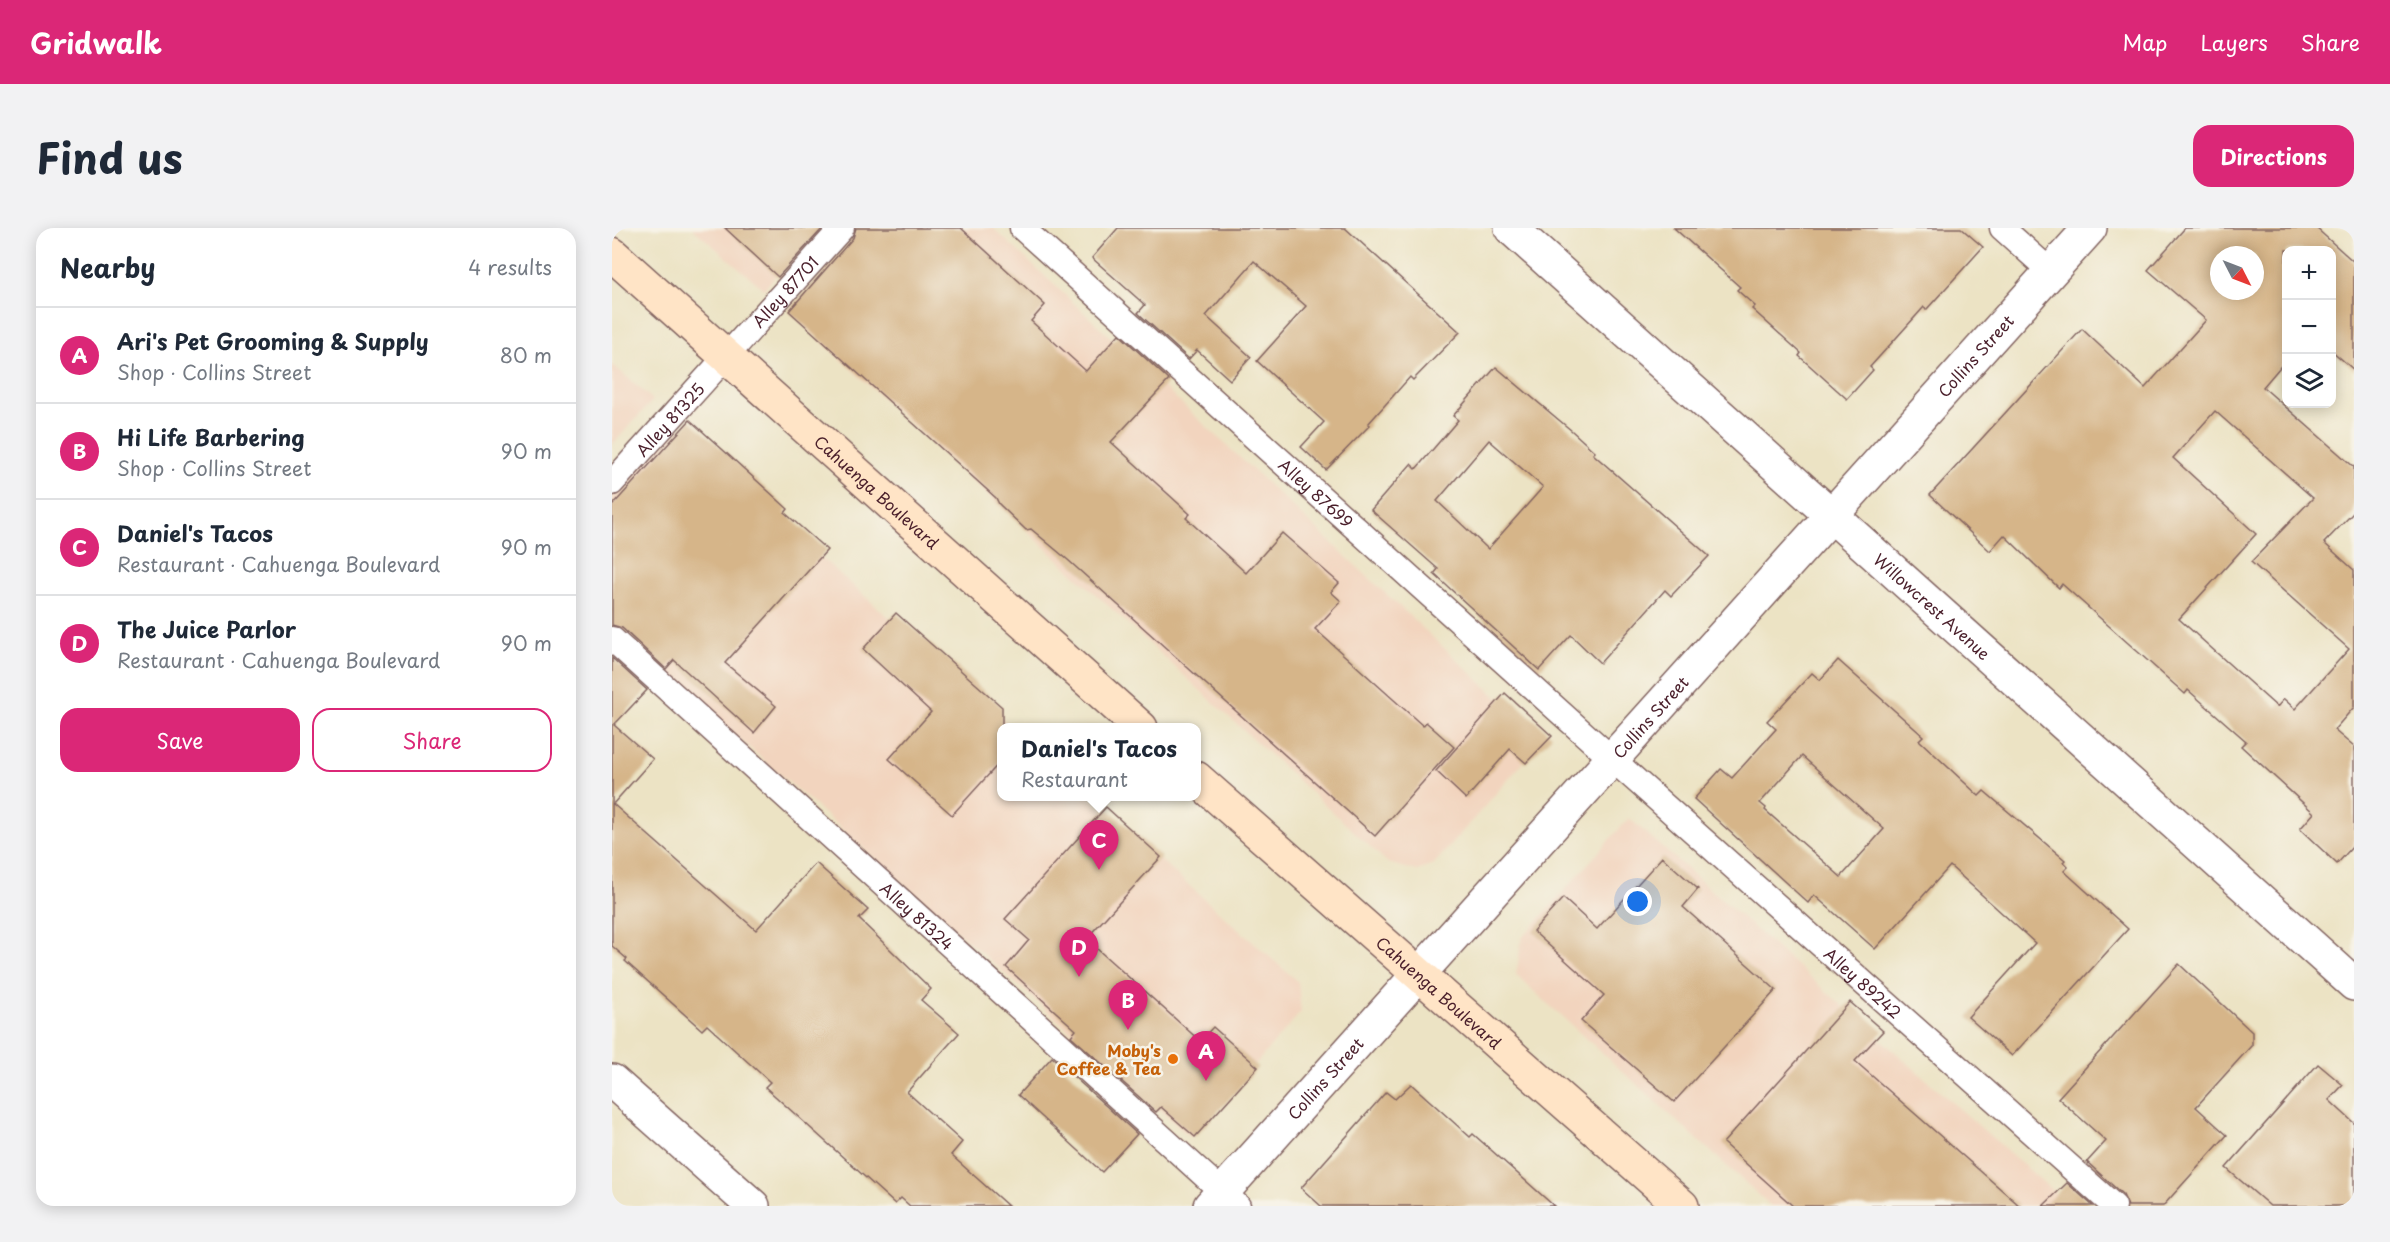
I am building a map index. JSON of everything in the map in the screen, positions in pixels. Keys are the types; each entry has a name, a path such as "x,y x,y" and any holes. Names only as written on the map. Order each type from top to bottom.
{"main road":[{"name":"Cahuenga Boulevard","path":"612,254 1135,723"},
{"name":"Cahuenga Boulevard","path":"1201,781 1418,975 1682,1206"}],"street":[{"name":"Willowcrest Avenue","path":"1511,228 2354,984"},
{"name":"Collins Street","path":"1223,1202 1418,975 1611,758 2090,228"},
{"path":"612,1081 753,1206"}],"lane":[{"name":"Alley 87701","path":"725,355 842,228"},
{"name":"Alley 87699","path":"1022,228 1611,758"},
{"path":"2002,228 2050,271"},
{"name":"Alley 81325","path":"612,483 725,355"},
{"name":"Alley 81324","path":"612,639 1223,1202"},
{"name":"Alley 89242","path":"1611,758 2114,1206"}],"shaded area":[{"path":"692,228 818,228 764,289"},
{"path":"865,228 993,228 1543,740 1433,865 1417,871 1388,863 788,311"},
{"path":"612,364 653,400 612,445"},
{"path":"672,425 1007,723 997,723 997,801 1094,801 1298,982 1301,1012 1191,1138 612,626 612,493"},
{"path":"1629,818 2070,1206 1771,1206 1516,975 1522,938"}],"building":[{"path":"725,228 823,228 778,277"},
{"path":"856,228 961,228 1045,305 1031,321 1086,371 1119,334 1169,380 1111,442 1190,514 1186,518 1246,573 1282,533 1339,583 1331,592 1341,601 1315,629 1423,726 1426,722 1454,747 1375,836 1068,560 1031,529 1026,530 999,504 996,498 789,311 853,238"},
{"path":"1118,228 1345,228 1460,332 1413,380 1410,377 1368,424 1370,425 1326,470 1301,447 1324,422 1257,361 1306,306 1254,261 1206,316 1251,357 1230,380 1197,350 1189,359 1138,313 1145,305 1092,258"},
{"path":"1674,228 1961,228 1983,247 1926,310 1924,307 1870,367 1873,370 1847,399 1752,309 1755,306 1737,290 1740,287"},
{"path":"2185,228 2316,228 2354,262 2354,370 2336,354 2336,246 2282,246 2282,365 2263,387 2282,404 2282,408 2287,408 2354,467 2354,512 2324,543 2354,570 2354,707 2334,730 2354,747 2354,845 2337,864 2300,829 2314,813 2241,746 2246,741 2188,690 2185,694 2062,584 2059,588 2004,535 1990,551 1930,495 2082,329 2145,388 2206,320 2148,270","holes":["2215,411 2313,498 2251,562 2349,649 2295,709 2284,699 2277,707 2179,619 2256,534 2173,458"]},
{"path":"1496,367 1572,431 1595,452 1593,454 1709,556 1671,596 1665,590 1600,663 1571,635 1539,670 1434,574 1438,569 1371,510 1411,464 1416,469 1458,420 1453,416","holes":["1489,440 1543,487 1488,549 1437,501"]},
{"path":"690,420 788,509 785,513 827,550 725,663 776,706 754,733 674,660 666,669 622,628 612,625 612,506"},
{"path":"896,613 1002,707 1002,723 997,723 997,766 952,815 889,759 931,712 863,649"},
{"path":"612,658 647,690 614,725 653,759 613,804 756,930 816,863 868,910 859,919 931,989 921,1000 959,1033 907,1092 962,1142 951,1155 1008,1206 910,1206 901,1198 895,1204 765,1087 770,1082 707,1025 702,1030 625,961 627,959 612,946"},
{"path":"1838,660 1923,736 1919,740 1979,796 1984,791 2065,860 2063,862 2068,867 2064,871 2128,929 2012,1056 1968,1017 2035,943 1950,866 1875,949 1814,895 1808,903 1694,799 1721,769 1732,778 1776,729 1767,721 1812,673 1820,680","holes":["1802,756 1884,829 1841,877 1760,803"]},
{"path":"1505,693 1552,736 1526,763 1510,749 1466,799 1436,771"},
{"path":"1106,807 1161,857 1086,939 1200,1041 1213,1027 1258,1067 1195,1137 1161,1107 1156,1112 1071,1036 1076,1030 1006,967 1029,940 1005,919"},
{"path":"1662,857 1698,889 1683,907 1776,990 1674,1102 1581,1021 1604,995 1533,931 1563,898 1597,929"},
{"path":"2179,964 2252,1032 2252,1045 2196,1107 2227,1135 2163,1206 2128,1206 2123,1195 2087,1162 2106,1141 2058,1098"},
{"path":"1850,1002 1883,1031 1855,1061 2020,1206 1793,1206 1723,1143"},
{"path":"1052,1057 1137,1134 1102,1172 1018,1095"},
{"path":"2318,1064 2343,1085 2329,1100 2354,1123 2354,1206 2270,1206 2226,1168"},
{"path":"1411,1084 1470,1137 1473,1134 1554,1206 1321,1206 1301,1188 1386,1092 1395,1099"},
{"path":"2067,1183 2093,1206 2043,1206"}],"place":[{"name":"Daniel's Tacos","path":"1099,870"},
{"name":"The Juice Parlor","path":"1079,977"},
{"name":"Hi Life Barbering","path":"1128,1030"},
{"name":"Moby's Coffee & Tea","path":"1173,1059"},
{"name":"Ari's Pet Grooming & Supply","path":"1206,1081"}]}
